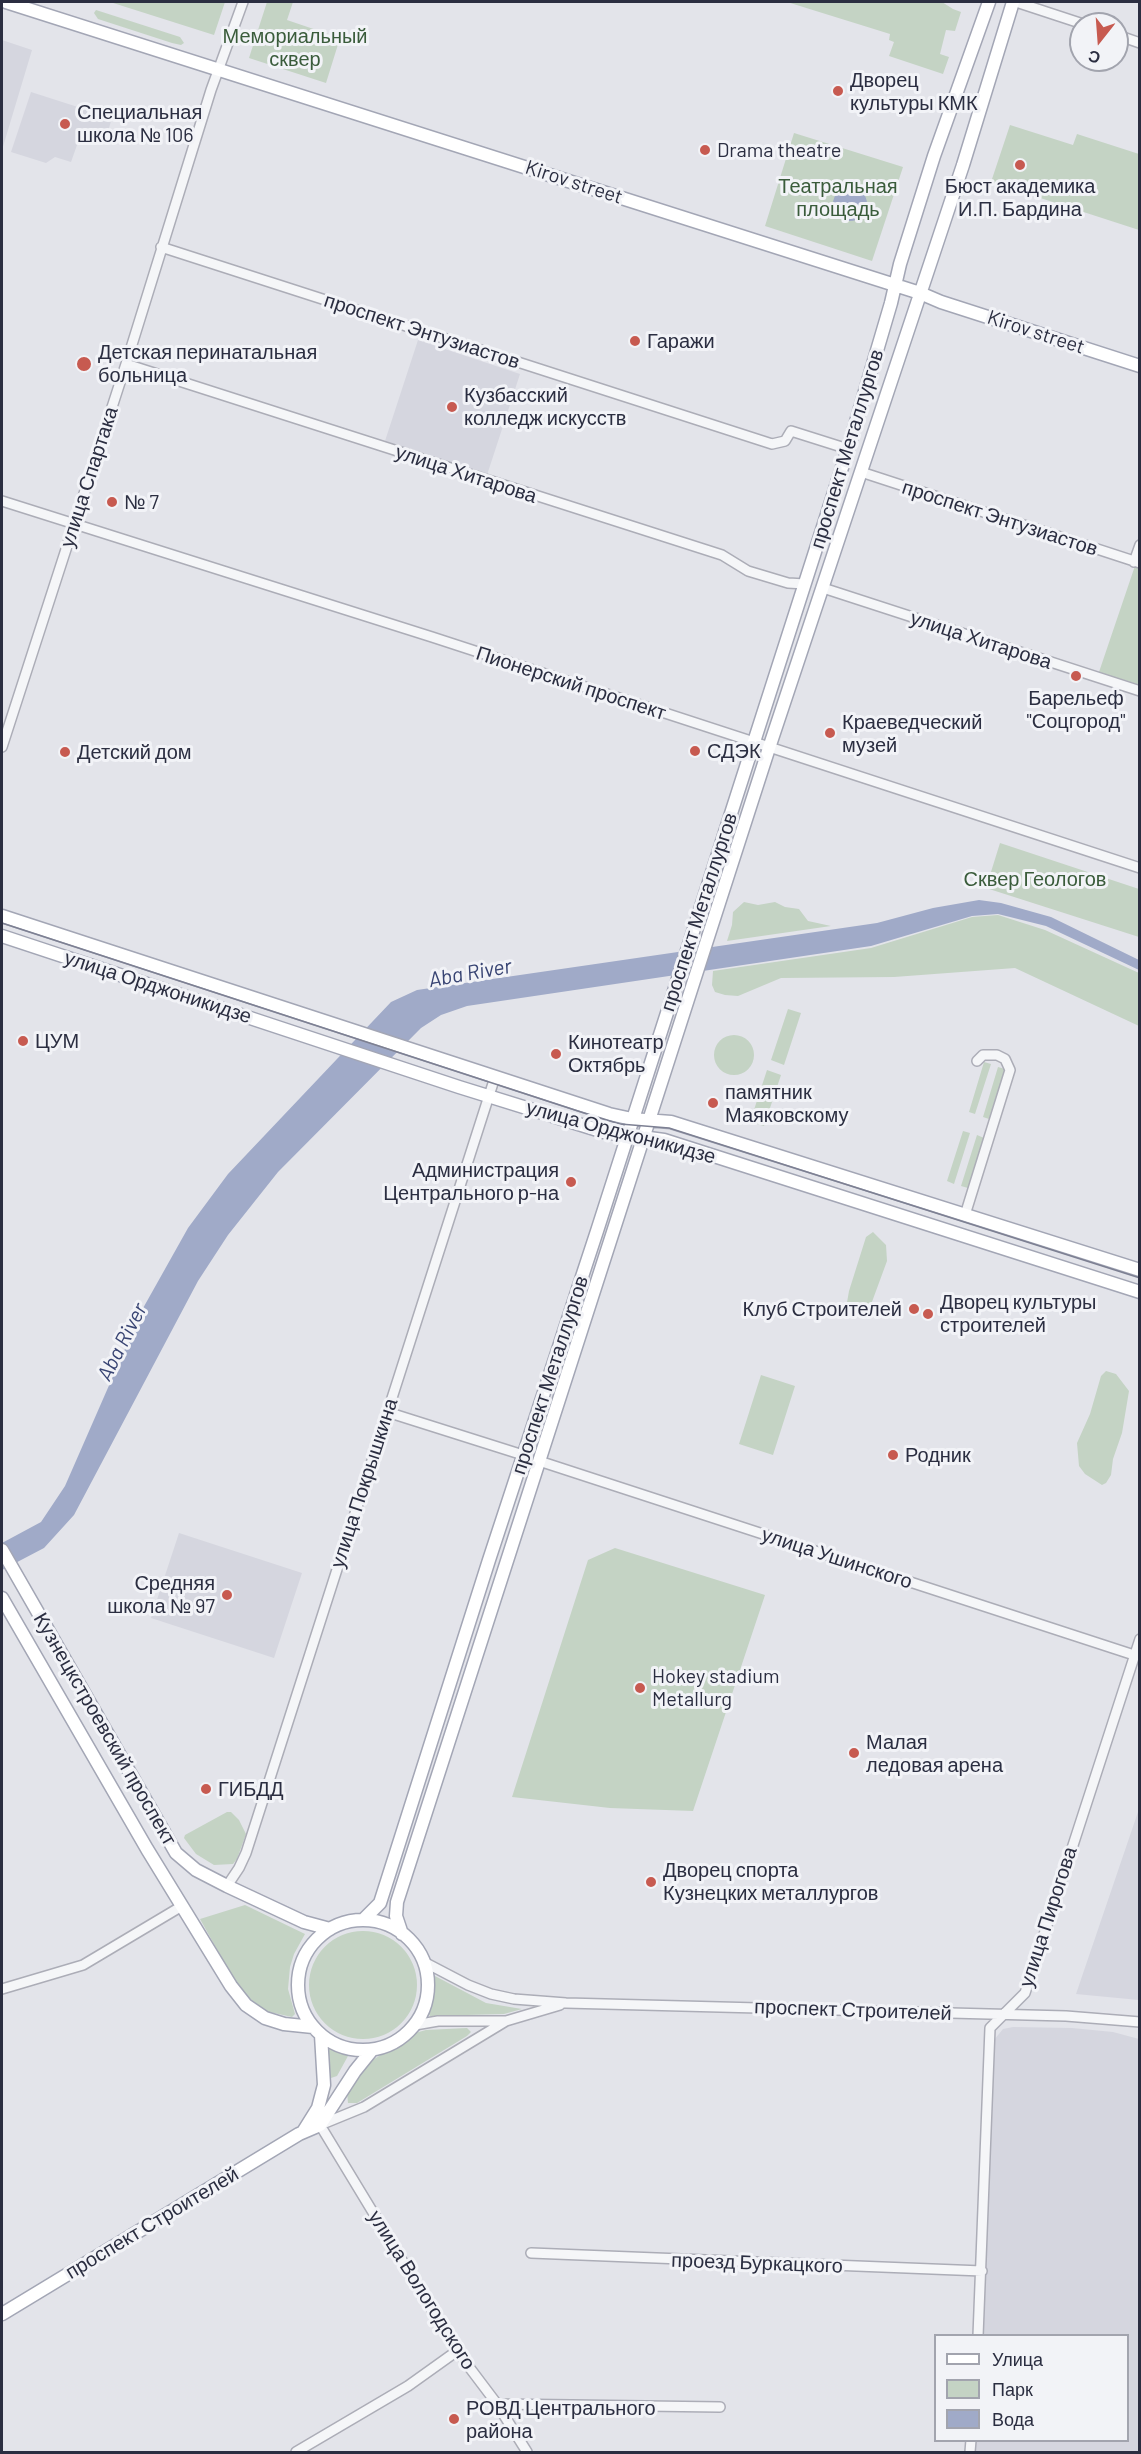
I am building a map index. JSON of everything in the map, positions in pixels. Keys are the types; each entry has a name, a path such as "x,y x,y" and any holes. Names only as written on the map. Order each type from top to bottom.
{"main road":[{"name":"Kirov street","path":"6,2 920,293 941,302 1140,366"},
{"name":"проспект Металлургов","path":"402,1934 396,1916 397,1902 651,1120 709,933 805,584 848,449 934,156 990,2"},
{"name":"проспект Металлургов","path":"363,1920 380,1903 694,928 759,749 824,588 1015,2"},
{"name":"улица Орджоникидзе","path":"2,916 609,1114 632,1119 671,1122 1140,1270"},
{"name":"улица Орджоникидзе","path":"2,936 406,1070 604,1132 664,1140 1140,1292"},
{"name":"Кузнецкстроевский проспект","path":"2,1550 176,1852 196,1870 227,1886 304,1922 330,1929"},
{"name":"Кузнецкстроевский проспект","path":"2,1599 231,1986 246,2005 265,2018 317,2031"},
{"path":"303,2132 318,2108 324,2085 317,2031 302,2008 298,1986 302,1964 313,1944 330,1929 348,1922 363,1920 386,1925 412,1942 424,1962 428,1985 425,2006 415,2025 403,2037 372,2050 345,2047 317,2031"},
{"path":"320,2125 355,2071 372,2050"},
{"name":"проспект Строителей","path":"2,2314 303,2132 320,2125"}],"street":[{"name":"улица Спартака","path":"2,747 126,364 161,247 243,2"},
{"path":"1015,2 1069,19"},
{"name":"проспект Энтузиастов","path":"161,247 772,444 785,441 791,430 848,449"},
{"name":"улица Хитарова","path":"126,364 722,555 748,571 788,583 805,584"},
{"name":"проспект Энтузиастов","path":"861,472 1137,562"},
{"name":"Пионерский проспект","path":"2,501 453,644 759,749 1140,868"},
{"path":"1137,562 1140,545"},
{"name":"улица Хитарова","path":"824,588 1140,691"},
{"path":"965,1215 1010,1070 1005,1059 993,1054 983,1055 977,1061"},
{"name":"улица Покрышкина","path":"227,1886 240,1868 246,1853 495,1077"},
{"path":"387,1412 523,1455"},
{"name":"улица Ушинского","path":"539,1461 1134,1655"},
{"name":"улица Пирогова","path":"978,2334 990,2028 1001,2014 1025,1993 1140,1639"},
{"path":"2,1989 83,1965 182,1906"},
{"path":"424,1962 491,1994 514,1999 566,2003"},
{"path":"415,2025 438,2021 506,2020 566,2003"},
{"name":"проспект Строителей","path":"566,2003 1066,2016 1140,2022"},
{"path":"320,2125 364,2107 506,2020"},
{"name":"улица Вологодского","path":"320,2125 457,2351 497,2404 527,2452"},
{"name":"проезд Буркацкого","path":"531,2253 982,2271"},
{"path":"296,2452 408,2386 457,2351"},
{"path":"497,2404 720,2407"}],"shaded area":[{"path":"2,40 32,50 2,150"},
{"name":"Специальная школа № 106","path":"31,92 112,118 106,138 82,131 71,162 55,157 46,163 11,152"},
{"name":"Кузбасский колледж искусств","path":"418,340 520,374 487,475 385,441"},
{"name":"Средняя школа № 97","path":"179,1533 302,1573 274,1658 151,1618"},
{"path":"1139,1809 1139,2000 1076,1994"},
{"path":"1013,2027 1072,2028 1113,2032 1139,2039 1139,2452 975,2452 975,2442 1129,2442 1129,2334 980,2334 994,2040 1003,2029"}],"green space":[{"path":"110,2 225,2 214,35"},
{"name":"Мемориальный сквер","path":"267,2 293,2 287,20 340,38 326,83 249,58"},
{"path":"787,2 942,2 961,12 955,31 946,30 940,54 949,57 943,74 889,56 894,42 889,40 890,34"},
{"path":"96,10 180,37 184,43 181,45 172,43 98,19 94,13"},
{"path":"1010,125 1073,145 1077,134 1139,154 1139,230 991,182"},
{"name":"Театральная площадь","path":"794,133 903,167 872,261 765,226"},
{"path":"1139,554 1139,685 1099,672"},
{"name":"Сквер Геологов","path":"1000,843 1139,889 1139,937 986,888"},
{"path":"744,902 758,905 775,902 785,907 799,909 808,921 831,926 727,941 733,912"},
{"path":"998,915 1045,930 1139,973 1139,1026 1015,968 894,977 781,978 738,996 715,992 712,985 713,971 871,948 972,917"},
{"path":"788,1009 801,1013 784,1065 771,1060"},
{"path":"734,1035 742,1036 748,1041 753,1047 753,1063 748,1069 742,1074 734,1075 726,1074 720,1069 715,1063 714,1055 715,1047 720,1041 726,1036"},
{"path":"984,1062 991,1064 975,1114 969,1112"},
{"path":"998,1067 1005,1069 989,1119 983,1117"},
{"path":"767,1070 781,1075 764,1126 750,1122"},
{"path":"963,1131 970,1133 954,1184 947,1181"},
{"path":"977,1135 984,1138 968,1188 961,1186"},
{"path":"873,1232 886,1245 887,1261 869,1310 855,1314 848,1312 846,1308 849,1291 866,1237"},
{"path":"1106,1371 1116,1374 1129,1391 1122,1433 1113,1459 1111,1475 1102,1485 1085,1474 1079,1466 1077,1443 1090,1414 1101,1376"},
{"path":"761,1375 795,1386 773,1455 739,1444"},
{"name":"Hokey stadium Metallurg","path":"615,1548 765,1595 693,1811 610,1808 512,1797 588,1560"},
{"path":"231,1812 239,1820 246,1834 233,1864 214,1865 196,1854 184,1838 185,1835"},
{"path":"245,1905 305,1934 290,1967 288,1989 295,2014 292,2017 265,2011 248,1997 234,1980 200,1919"},
{"path":"363,1931 384,1935 401,1947 413,1964 417,1985 413,2006 401,2023 384,2035 363,2039 342,2035 325,2023 313,2006 309,1985 313,1964 325,1947 342,1935"},
{"path":"435,1976 486,2003 522,2009 504,2014 430,2016 426,2011 433,1992"},
{"path":"467,2028 471,2032 467,2036 357,2103 348,2103 347,2092 368,2063 415,2033 426,2030"},
{"path":"331,2049 348,2056 337,2076 331,2078 328,2075 325,2051"}],"water":[{"path":"850,187 862,192 867,204 862,216 850,221 838,216 833,204 838,192"},
{"path":"979,900 1001,903 1051,917 1139,960 1139,970 1046,926 998,914 972,916 871,946 467,1006 441,1015 421,1028 278,1172 228,1235 198,1281 74,1515 44,1548 2,1570 2,1543 41,1522 65,1486 142,1310 188,1228 228,1174 391,1002 417,990 877,923 933,908"}],"tram line":[{"path":"2,923 578,1111 620,1124 669,1128 1140,1278"}],"place":[{"name":"Дворец культуры КМК","path":"838,91"},
{"name":"Специальная школа № 106","path":"65,124"},
{"name":"Drama theatre","path":"705,150"},
{"name":"Бюст академика И.П. Бардина","path":"1020,165"},
{"name":"Гаражи","path":"635,341"},
{"name":"Детская перинатальная больница","path":"84,364"},
{"name":"Кузбасский колледж искусств","path":"452,407"},
{"name":"№ 7","path":"112,502"},
{"name":"Барельеф \"Соцгород\"","path":"1076,676"},
{"name":"Краеведческий музей","path":"830,733"},
{"name":"СДЭК","path":"695,751"},
{"name":"Детский дом","path":"65,752"},
{"name":"ЦУМ","path":"23,1041"},
{"name":"Кинотеатр Октябрь","path":"556,1054"},
{"name":"памятник Маяковскому","path":"713,1103"},
{"name":"Администрация Центрального р-на","path":"571,1182"},
{"name":"Клуб Строителей","path":"914,1309"},
{"name":"Дворец культуры строителей","path":"928,1314"},
{"name":"Родник","path":"893,1455"},
{"name":"Средняя школа № 97","path":"227,1595"},
{"name":"Hokey stadium Metallurg","path":"640,1688"},
{"name":"Малая ледовая арена","path":"854,1753"},
{"name":"ГИБДД","path":"206,1789"},
{"name":"Дворец спорта Кузнецких металлургов","path":"651,1882"},
{"name":"РОВД Центрального района","path":"454,2419"}],"water label":[{"name":"Aba River","path":"470,973"},
{"name":"Aba River","path":"122,1342"}]}
